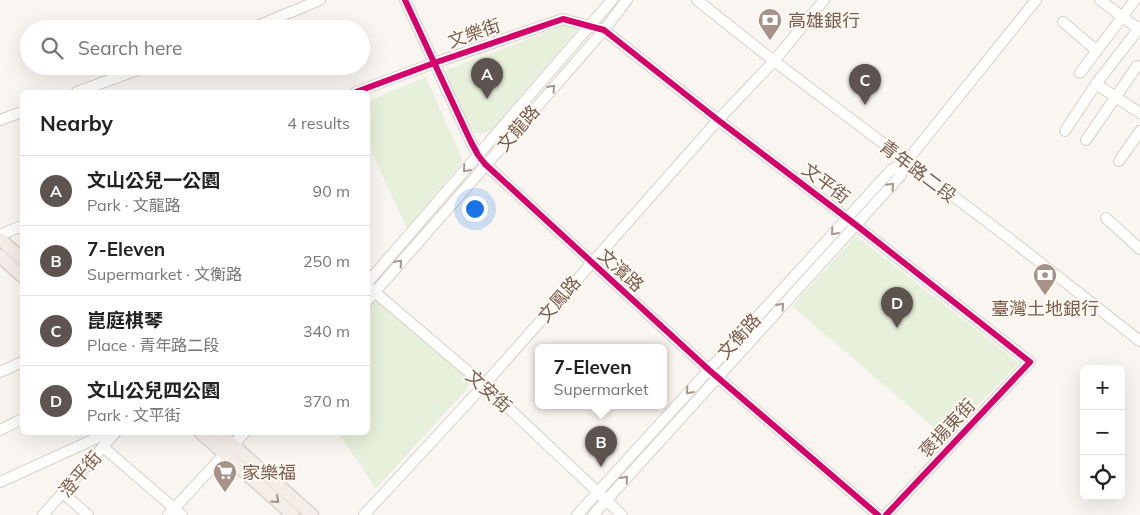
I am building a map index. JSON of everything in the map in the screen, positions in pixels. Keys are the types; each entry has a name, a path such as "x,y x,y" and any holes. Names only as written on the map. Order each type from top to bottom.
{"main road":[{"path":"0,239 20,258"},
{"path":"0,256 20,274"},
{"path":"205,435 229,451 312,515"},
{"path":"220,435 229,451 293,515"}],"street":[{"path":"272,20 320,0"},
{"name":"文濱路","path":"405,0 478,155 485,164 590,263 713,373 878,515"},
{"name":"文龍路","path":"370,289 478,155 612,0"},
{"name":"文龍路","path":"370,289 485,164 604,30 628,0"},
{"name":"青年路二段","path":"697,0 774,62 1010,239 1140,342"},
{"name":"文鳳路","path":"364,515 484,385 718,120 774,62 824,0"},
{"name":"文衡路","path":"577,515 713,373 851,221 901,175 906,162 1036,0"},
{"path":"1065,131 1096,84 1139,29 1100,0"},
{"path":"1080,73 1135,0"},
{"name":"文樂街","path":"361,90 434,62 563,19 604,30"},
{"path":"1064,22 1097,51"},
{"name":"文平街","path":"604,30 1030,362"},
{"path":"1086,140 1137,66"},
{"path":"82,90 123,75"},
{"path":"1096,84 1140,113"},
{"path":"0,120 20,113"},
{"path":"1118,161 1140,131"},
{"path":"1106,218 1140,249"},
{"path":"0,235 20,227"},
{"name":"文安街","path":"370,291 484,385 622,515"},
{"name":"褒揚東街","path":"886,515 1030,362"},
{"path":"0,372 20,363"},
{"name":"文衡路","path":"593,515 713,373"},
{"path":"0,430 20,420"},
{"path":"0,482 103,435"},
{"name":"澄平街","path":"44,515 113,435"},
{"path":"103,447 175,513 242,435"},
{"path":"63,493 88,515"}],"green space":[{"path":"565,25 579,28 493,129 480,133 475,132 469,127 442,72"},
{"path":"426,77 463,161 407,229 370,147 370,100"},
{"path":"856,236 1019,363 946,438 792,306"},
{"path":"379,301 469,380 468,388 376,488 339,435 370,435 370,303"}],"cycle path":[{"path":"405,0 471,142 485,164 709,370 878,515"},
{"path":"361,90 563,19 604,30 1030,362 886,515"}],"place":[{"name":"高雄銀行","path":"770,41"},
{"name":"文山公兒一公園","path":"487,99"},
{"name":"崑庭棋琴","path":"865,105"},
{"name":"臺灣土地銀行","path":"1045,296"},
{"name":"文山公兒四公園","path":"897,328"},
{"name":"7-Eleven","path":"601,467"},
{"name":"家樂福","path":"225,493"}]}
